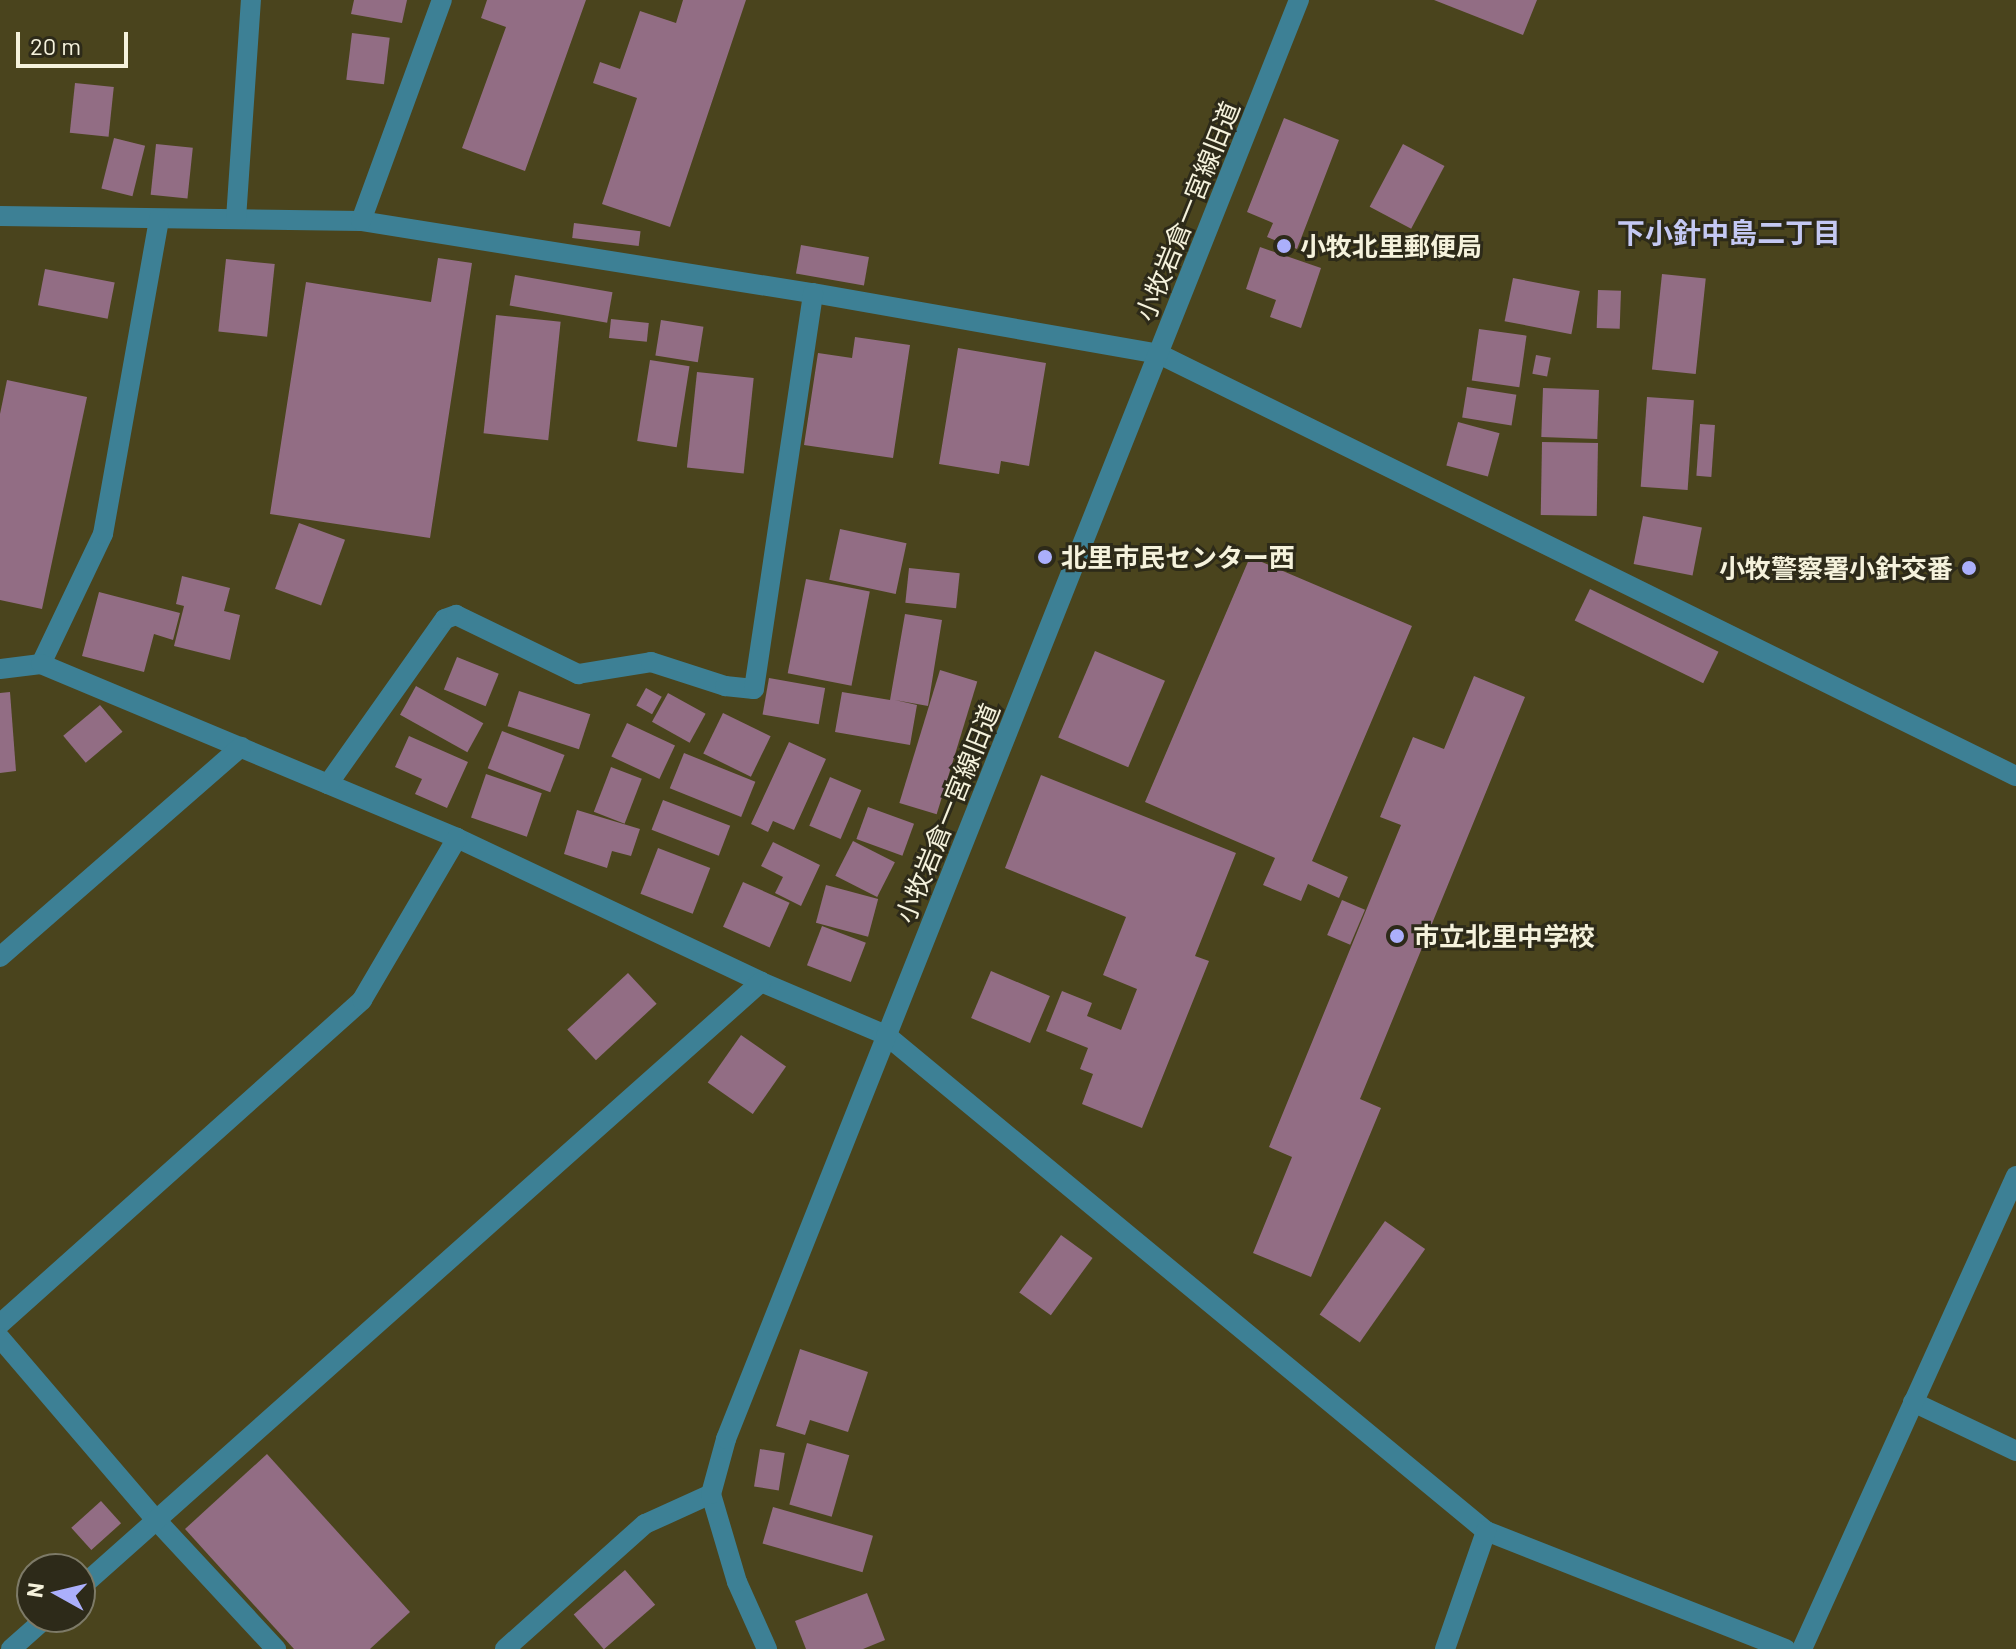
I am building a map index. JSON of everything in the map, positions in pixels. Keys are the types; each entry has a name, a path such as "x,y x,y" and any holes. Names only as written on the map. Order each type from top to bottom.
{"street":[{"path":"236,219 251,0"},
{"path":"361,221 442,0"},
{"name":"小牧岩倉一宮線旧道","path":"711,1494 726,1439 1299,0"},
{"path":"0,216 361,221 813,293 1159,354 2016,776"},
{"path":"41,664 103,534 159,219"},
{"path":"328,784 445,619 456,615 578,674 651,662 725,686 754,689 813,293"},
{"path":"0,669 41,664 457,838 761,982 886,1035 1486,1531 1786,1649"},
{"path":"0,957 241,747"},
{"path":"0,1324 362,1000 457,838"},
{"path":"96,1574 761,982"},
{"path":"1802,1649 2016,1176"},
{"path":"0,1338 157,1521 276,1649"},
{"path":"1913,1402 2016,1451"},
{"path":"505,1649 645,1524 711,1494 737,1582 767,1649"},
{"path":"1445,1649 1486,1531"},
{"path":"11,1649 29,1633"}],"building":[{"path":"354,0 407,0 402,23 351,14"},
{"path":"487,0 586,0 525,171 462,148 506,27 481,18"},
{"path":"683,0 746,0 670,227 602,204 637,98 593,83 600,62 620,69 640,11 676,23"},
{"path":"1434,0 1537,0 1523,35"},
{"path":"352,33 390,38 384,84 346,80"},
{"path":"75,83 114,87 109,137 70,133"},
{"path":"1284,118 1339,140 1297,249 1267,237 1273,223 1247,212"},
{"path":"114,138 145,146 132,196 101,188"},
{"path":"156,144 193,148 187,199 151,195"},
{"path":"1403,144 1444,166 1411,229 1370,207"},
{"path":"574,223 641,231 639,246 572,238"},
{"path":"801,245 869,257 864,286 796,274"},
{"path":"1260,247 1321,268 1301,328 1270,317 1276,300 1246,289"},
{"path":"438,258 472,263 430,538 270,514 306,282 431,302"},
{"path":"226,259 275,264 267,337 218,332"},
{"path":"45,269 115,283 108,319 38,305"},
{"path":"1662,274 1706,279 1696,374 1652,369"},
{"path":"515,275 612,292 607,323 510,306"},
{"path":"1513,278 1580,291 1571,334 1505,321"},
{"path":"1598,290 1621,291 1620,329 1597,328"},
{"path":"496,315 561,322 548,440 484,433"},
{"path":"611,319 649,323 647,342 609,338"},
{"path":"661,320 703,327 698,362 655,356"},
{"path":"1479,329 1527,336 1519,387 1472,380"},
{"path":"855,337 910,345 893,458 804,445 818,353 852,358"},
{"path":"958,348 1046,363 1029,466 1001,461 999,474 939,464"},
{"path":"1536,355 1551,358 1547,377 1532,374"},
{"path":"650,360 690,366 677,447 637,441"},
{"path":"697,372 754,378 744,473 687,467"},
{"path":"7,380 87,397 42,609 0,600 0,414"},
{"path":"1467,387 1516,395 1512,425 1462,418"},
{"path":"1543,388 1599,390 1597,439 1541,437"},
{"path":"1647,397 1694,400 1688,490 1641,487"},
{"path":"1458,422 1500,433 1488,477 1446,465"},
{"path":"1700,424 1715,425 1711,477 1696,476"},
{"path":"1542,442 1598,443 1597,516 1541,515"},
{"path":"1643,516 1702,527 1693,576 1634,564"},
{"path":"299,523 345,540 321,606 275,589"},
{"path":"840,529 907,543 896,594 829,580"},
{"path":"1250,557 1412,626 1312,861 1348,877 1339,898 1308,884 1301,901 1263,885 1275,858 1145,802"},
{"path":"909,568 960,573 956,608 905,603"},
{"path":"182,576 230,588 224,611 240,615 230,660 174,646 184,606 176,604"},
{"path":"806,579 870,591 851,686 788,673"},
{"path":"1590,589 1719,652 1703,683 1575,620"},
{"path":"99,592 180,613 173,640 154,634 144,672 82,656"},
{"path":"905,614 942,620 928,706 895,700 917,705 910,745 835,732 842,692 890,700"},
{"path":"1095,651 1165,681 1128,767 1058,738"},
{"path":"457,657 499,674 486,706 444,689"},
{"path":"940,670 977,681 937,814 899,803"},
{"path":"1474,676 1525,697 1360,1099 1381,1108 1311,1277 1253,1253 1292,1157 1269,1147 1401,825 1380,817 1413,737 1444,749"},
{"path":"769,678 825,688 819,724 763,714"},
{"path":"416,686 483,723 467,752 400,715"},
{"path":"646,688 662,697 652,714 636,705"},
{"path":"519,691 590,714 579,749 508,726"},
{"path":"10,692 16,771 0,773 0,693"},
{"path":"668,693 706,714 690,743 652,722"},
{"path":"100,705 122,732 86,763 63,736"},
{"path":"723,713 771,736 751,777 703,753"},
{"path":"627,723 675,745 659,779 611,757"},
{"path":"502,731 565,755 550,792 488,768"},
{"path":"409,736 468,762 447,808 415,794 422,779 395,767"},
{"path":"789,742 826,759 794,830 773,821 768,832 751,824"},
{"path":"684,753 755,782 741,817 670,788"},
{"path":"611,767 642,779 625,824 594,812"},
{"path":"486,774 542,793 527,837 471,817"},
{"path":"1041,775 1236,853 1195,956 1209,961 1142,1128 1082,1104 1093,1074 1080,1069 1088,1048 1046,1031 1062,991 1092,1003 1087,1016 1121,1030 1137,989 1103,975 1126,917 1005,868"},
{"path":"830,777 861,790 841,839 809,826"},
{"path":"663,800 730,826 719,856 652,830"},
{"path":"868,807 914,824 902,856 856,839"},
{"path":"577,810 640,829 631,856 612,851 607,868 564,854"},
{"path":"853,841 895,862 877,897 835,876"},
{"path":"773,842 820,865 801,906 775,893 783,877 761,866"},
{"path":"658,848 710,868 693,914 640,894"},
{"path":"743,882 790,903 770,948 723,927"},
{"path":"826,885 878,899 868,937 816,923"},
{"path":"1342,900 1365,910 1350,945 1327,935"},
{"path":"822,926 866,943 851,982 807,965"},
{"path":"991,971 1050,996 1030,1043 971,1018"},
{"path":"628,973 657,1004 596,1060 567,1030"},
{"path":"741,1035 786,1067 753,1114 708,1083"},
{"path":"1385,1221 1425,1249 1360,1342 1320,1314"},
{"path":"1061,1235 1093,1258 1051,1315 1019,1292"},
{"path":"800,1349 868,1372 848,1432 810,1420 805,1435 776,1426"},
{"path":"807,1443 849,1455 832,1517 789,1505"},
{"path":"760,1449 785,1453 779,1490 754,1487"},
{"path":"267,1454 410,1612 370,1649 294,1649 185,1529"},
{"path":"101,1501 121,1523 91,1550 71,1528"},
{"path":"773,1507 873,1536 862,1572 763,1544"},
{"path":"625,1570 655,1605 604,1649 574,1615"},
{"path":"867,1593 885,1640 863,1649 806,1649 795,1621"}],"place":[{"name":"小牧北里郵便局","path":"1284,246"},
{"name":"北里市民センター西","path":"1045,557"},
{"name":"小牧警察署小針交番","path":"1969,568"},
{"name":"市立北里中学校","path":"1397,936"}],"district":[{"name":"下小針中島二丁目","path":"1729,232"}]}
